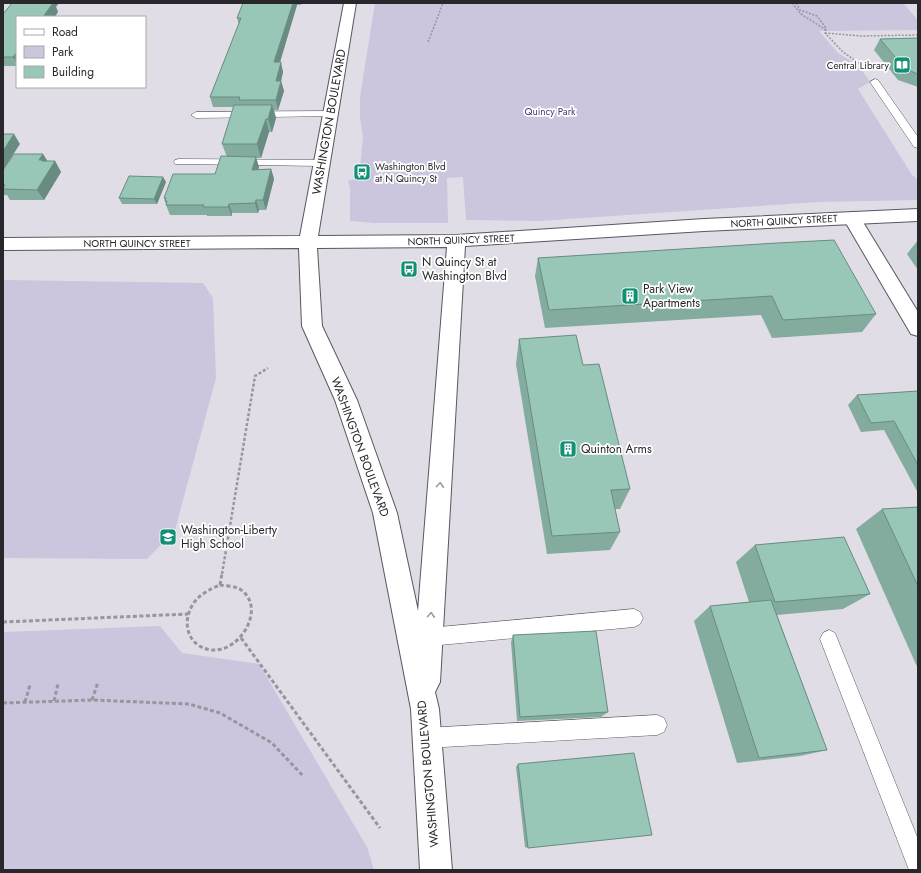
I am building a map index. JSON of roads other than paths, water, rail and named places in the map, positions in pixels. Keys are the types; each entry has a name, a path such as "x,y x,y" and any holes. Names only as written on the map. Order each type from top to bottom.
{"main road":[{"name":"WASHINGTON BOULEVARD","path":"350,3 308,243 312,326 346,400 384,512 426,724 436,870"},
{"name":"NORTH QUINCY STREET","path":"3,244 456,241 704,225 918,215"},
{"path":"852,218 918,329"},
{"path":"426,724 430,637 456,241"}],"lane":[{"path":"875,82 918,145"},
{"path":"196,115 330,114"},
{"path":"179,162 321,164"},
{"path":"430,637 634,618"},
{"path":"829,639 918,866"},
{"path":"426,724 657,725"}],"place":[{"name":"Central Library","path":"902,65"},
{"name":"Washington Blvd at N Quincy St","path":"362,172"},
{"name":"N Quincy St at Washington Blvd","path":"409,269"},
{"name":"Park View Apartments","path":"630,296"},
{"name":"Quinton Arms","path":"568,449"},
{"name":"Washington-Liberty High School","path":"168,537"}],"park label":[{"name":"Quincy Park","path":"550,111"}]}
